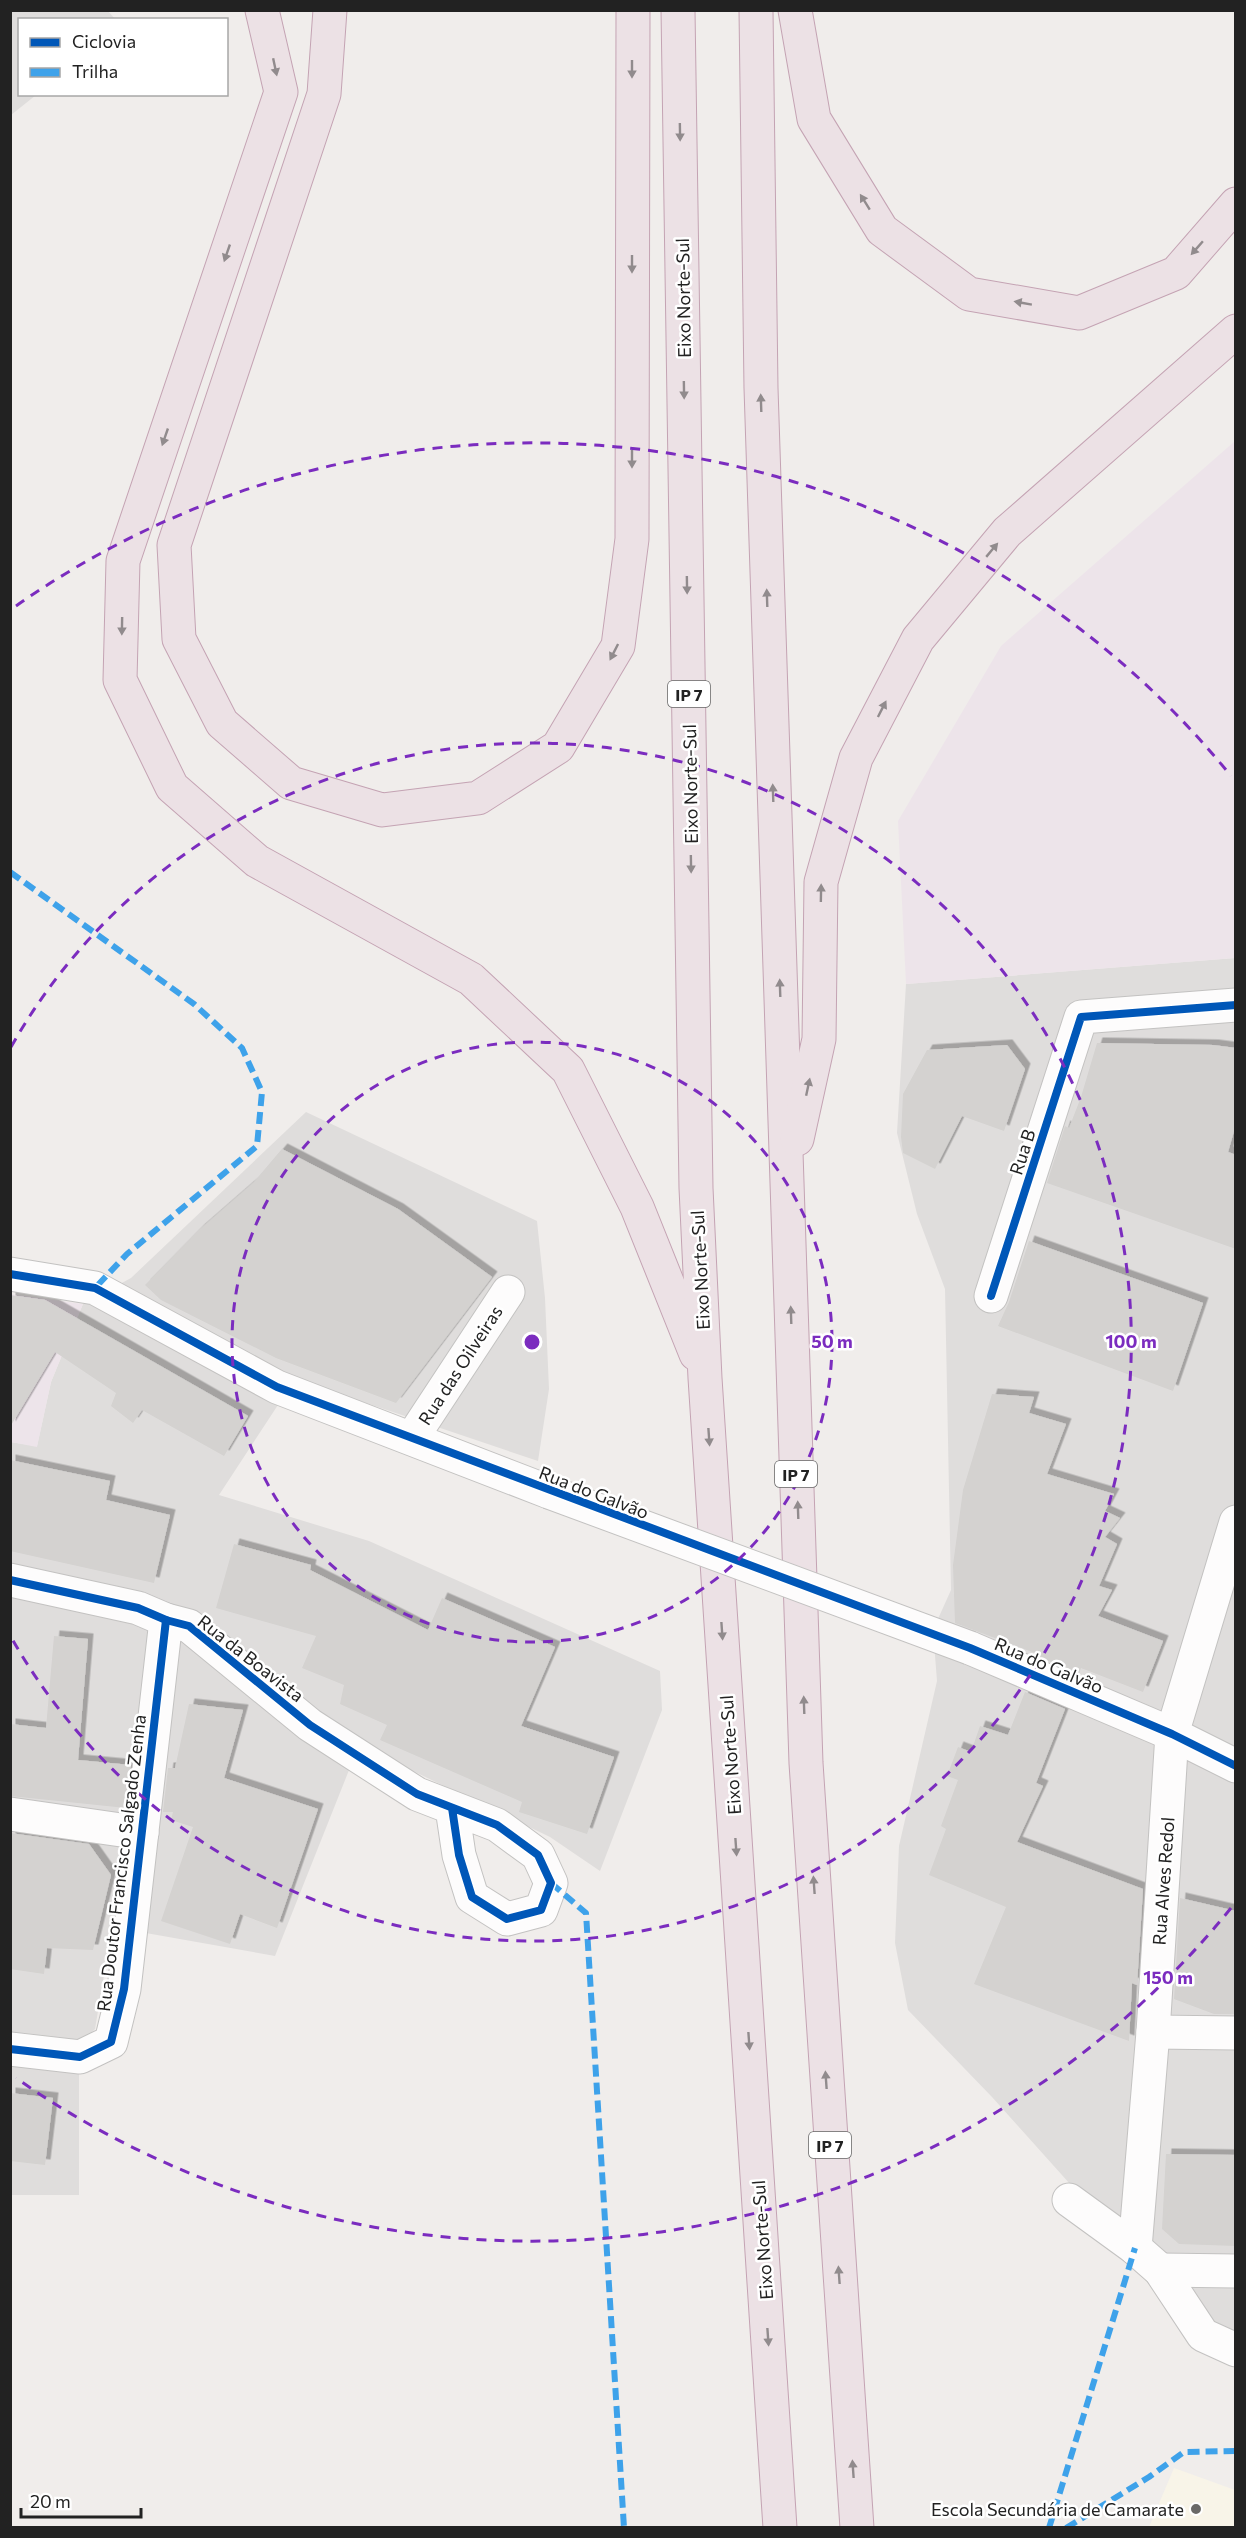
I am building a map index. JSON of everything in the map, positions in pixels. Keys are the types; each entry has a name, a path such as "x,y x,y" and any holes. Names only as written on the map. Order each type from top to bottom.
{"highway":[{"path":"262,10 281,92 123,561 120,680 172,787 256,861 471,979 568,1070 637,1207 705,1378"},
{"path":"330,10 324,93 174,545 179,639 222,723 291,783 382,810 478,798 558,747 618,646 632,539 633,10"},
{"name":"Eixo Norte-Sul","path":"678,10 696,1188 705,1378 780,2528"},
{"name":"IP 7","path":"756,10 761,400 806,1763 858,2528"},
{"path":"795,10 814,119 820,129 882,230 969,294 1079,313 1176,273 1236,204"},
{"path":"787,1185 819,1039 821,882 856,758 918,639 1007,532 1236,331"}],"street":[{"name":"Rua B","path":"992,1296 1080,1017 1236,1005"},
{"name":"Rua do Galvão","path":"10,1274 96,1288 277,1387 549,1492 970,1648 1173,1734 1236,1766"},
{"name":"Rua das Oilveiras","path":"412,1438 508,1292"},
{"name":"Rua Alves Redol","path":"1135,2248 1153,2032 1173,1734 1236,1522"},
{"name":"Rua da Boavista","path":"10,1580 138,1608 166,1620 189,1626 310,1725 417,1794 452,1808"},
{"name":"Rua Doutor Francisco Salgado Zenha","path":"10,2049 80,2057 111,2042 124,1989 166,1620"},
{"path":"10,1814 142,1833"},
{"path":"1153,2032 1236,2033"},
{"path":"1069,2200 1135,2248 1160,2270 1203,2335 1236,2350"},
{"path":"1160,2270 1236,2271"}],"shaded area":[{"path":"11,10 108,11 114,18 18,18 18,96 35,96 11,115"},
{"path":"1235,441 1235,958 906,984 898,821 1001,646"},
{"path":"1235,958 1235,2346 1200,2329 992,2097 908,2010 895,1943 899,1846 937,1681 933,1630 951,1590 945,1289 917,1214 897,1133 906,984"},
{"path":"306,1112 537,1221 545,1298 549,1389 538,1461 295,1379 219,1495 369,1541 660,1671 662,1710 600,1871 550,1837 359,1745 275,1956 112,1927 95,2029 79,2046 79,2195 11,2195 10,1442 37,1446 51,1382 83,1304 131,1278"},
{"path":"10,1294 83,1304 51,1382 37,1447 11,1442"},
{"name":"Escola Secundária de Camarate","path":"1174,2468 1235,2490 1235,2527 1149,2527"}],"building":[{"path":"1097,1043 1213,1045 1236,1048 1236,1124 1228,1152 1236,1155 1236,1249 1047,1183 1065,1126 1069,1128 1081,1097"},
{"path":"1007,1045 1025,1069 1004,1131 962,1116 935,1169 903,1153 901,1137 903,1094 927,1050"},
{"path":"282,1149 398,1209 492,1277 396,1403 276,1358 161,1300 145,1285 199,1230 254,1182"},
{"path":"1029,1241 1203,1303 1173,1391 998,1326 1009,1302"},
{"path":"10,1295 45,1300 248,1416 224,1456 142,1410 133,1423 111,1406 116,1393 55,1352 10,1427"},
{"path":"992,1394 1034,1397 1029,1413 1066,1424 1047,1474 1114,1494 1105,1511 1120,1518 1105,1537 1117,1544 1099,1586 1112,1590 1098,1616 1163,1641 1143,1692 1081,1668 1079,1674 1039,1657 1040,1655 955,1623 953,1565 963,1490"},
{"path":"10,1460 110,1481 106,1500 170,1515 154,1583 10,1551"},
{"path":"234,1544 311,1565 310,1570 428,1630 442,1598 555,1647 521,1726 614,1757 587,1834 519,1812 522,1802 380,1740 387,1725 340,1704 344,1685 302,1668 316,1636 216,1608"},
{"path":"54,1636 88,1639 78,1760 131,1765 126,1808 10,1796 10,1724 46,1728"},
{"path":"1025,1692 1065,1709 1036,1783 1043,1786 1017,1842 1143,1889 1137,1985 1132,1983 1129,2041 974,1984 1006,1907 929,1875 946,1829 941,1826 958,1780 947,1776 958,1747 971,1752 980,1726 1008,1735"},
{"path":"189,1704 243,1710 224,1778 318,1809 277,1928 240,1914 230,1944 161,1921 193,1827 171,1820 173,1812 163,1812 168,1768 175,1768"},
{"path":"10,1833 89,1844 111,1875 93,1950 47,1948 44,1974 10,1969"},
{"path":"1180,1898 1236,1911 1236,2014 1214,2014 1174,1999"},
{"path":"10,2093 53,2098 45,2165 10,2161"},
{"path":"1166,2154 1236,2155 1236,2246 1179,2244 1162,2229"}],"marked path":[{"path":"10,872 194,1004 242,1048 262,1092 257,1146 127,1254 95,1288"},
{"path":"551,1883 586,1913 624,2528"},
{"path":"1049,2528 1135,2248"},
{"path":"1066,2528 1149,2477 1184,2452 1236,2451"}],"cycle path":[{"path":"991,1296 1081,1017 1236,1005"},
{"path":"10,1274 95,1288 277,1387 970,1648 1172,1734 1236,1766"},
{"path":"10,1580 138,1608 166,1620 189,1626 310,1725 417,1794 497,1825 538,1855 551,1883 541,1910 507,1919 472,1897 459,1855 452,1808"},
{"path":"10,2049 80,2057 111,2042 124,1989 166,1620"}],"place":[{"name":"Escola Secundária de Camarate","path":"1196,2509"}]}
